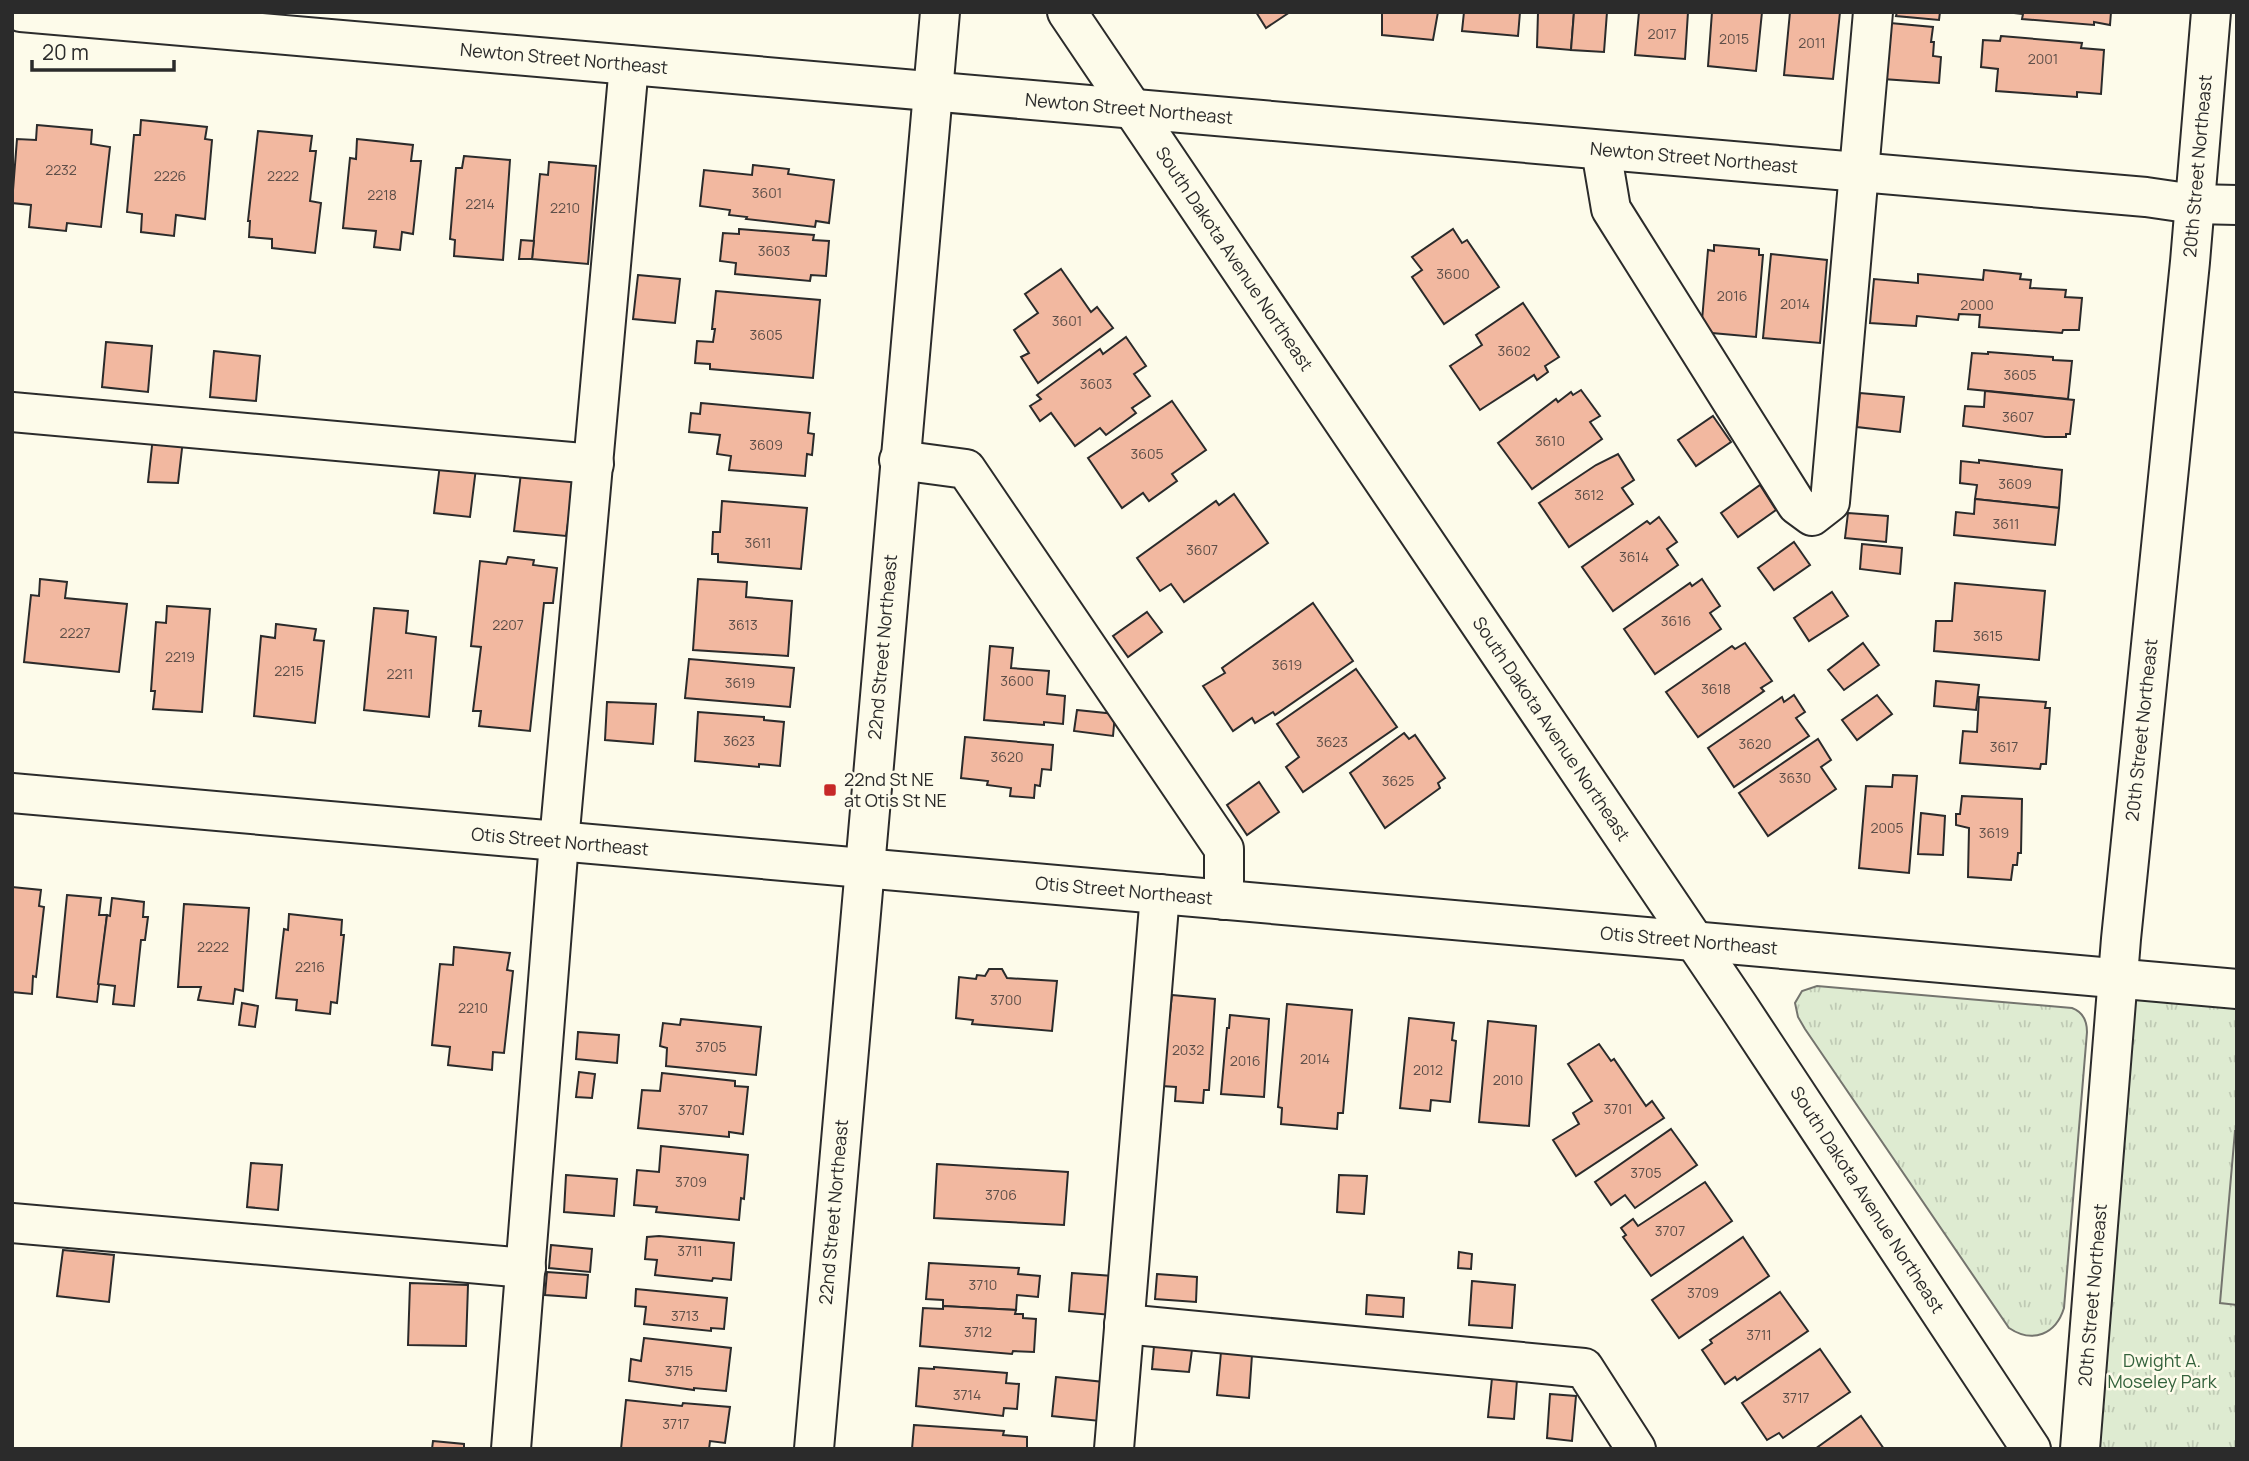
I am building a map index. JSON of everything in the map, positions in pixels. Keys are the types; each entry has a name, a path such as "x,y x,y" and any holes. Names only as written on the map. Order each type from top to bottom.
{"street":[{"name":"Newton Street Northeast","path":"21,12 2146,197 2194,204 2237,205"},
{"name":"22nd Street Northeast","path":"814,1449 940,12"},
{"name":"South Dakota Avenue Northeast","path":"1067,12 1695,942 2031,1449"},
{"path":"1601,150 1611,209 1797,505 1812,516 1830,502 1873,12"},
{"name":"20th Street Northeast","path":"2080,1449 2121,939 2211,12"},
{"path":"511,1449 559,842 629,65"},
{"path":"12,412 594,464"},
{"path":"899,460 966,469 1224,849 1224,900"},
{"name":"Otis Street Northeast","path":"12,793 2237,989"},
{"path":"1114,1449 1160,894"},
{"path":"12,1223 526,1268"},
{"path":"1124,1324 1584,1368 1636,1449"}],"green space":[{"name":"Dwight A. Moseley Park","path":"2119,979 2237,989 2237,1449 2080,1449"},
{"path":"1817,986 2072,1008 2084,1017 2087,1032 2064,1308 2049,1330 2035,1336 2018,1333 2009,1328 1805,1029 1798,1017 1795,1003 1802,991"},
{"path":"2237,1131 2237,1305 2220,1303"}],"building":[{"path":"1256,12 1290,12 1266,28"},
{"path":"1382,12 1438,12 1433,40 1382,35"},
{"path":"1464,12 1520,12 1518,36 1462,31"},
{"path":"1538,12 1574,12 1571,50 1537,47"},
{"path":"1574,12 1607,12 1604,52 1571,50"},
{"path":"1639,12 1688,12 1685,59 1635,55"},
{"path":"1712,12 1762,12 1756,71 1708,66"},
{"path":"1790,12 1840,12 1833,79 1784,75"},
{"path":"1897,12 1940,12 1939,20 1896,16"},
{"path":"2005,12 2111,12 2110,25 2094,22 2094,25 2022,19 2023,14"},
{"path":"1890,23 1933,27 1933,56 1941,57 1939,83 1883,79"},
{"path":"2001,36 2082,43 2081,48 2104,50 2101,94 2077,92 2077,97 1996,91 1998,69 1981,67 1983,40 2000,41"},
{"path":"141,120 207,127 205,139 212,140 205,219 176,215 174,236 141,232 142,214 127,212 134,135 140,135"},
{"path":"37,125 92,130 91,144 110,147 101,227 67,223 66,231 29,227 31,205 12,203 17,139 36,140"},
{"path":"258,131 312,136 310,151 316,151 310,201 321,203 315,253 272,248 272,239 249,237 248,221"},
{"path":"357,139 413,145 411,161 421,161 413,234 402,232 400,250 374,247 376,231 343,228 350,158 356,159"},
{"path":"464,156 510,160 503,260 454,256 455,240 450,239 456,168 462,168"},
{"path":"549,162 596,166 588,264 532,259 540,174 548,175"},
{"path":"753,165 789,169 788,174 834,180 829,223 816,221 815,227 746,219 747,217 729,215 730,210 700,206 704,170 752,175"},
{"path":"739,229 814,235 813,240 829,241 826,276 811,275 810,281 735,274 736,263 720,261 723,233 739,234"},
{"path":"1453,229 1462,243 1467,240 1499,287 1444,324 1412,277 1422,270 1412,257"},
{"path":"521,240 534,241 532,259 519,259"},
{"path":"1714,245 1759,249 1759,255 1763,255 1756,337 1701,332 1708,250 1714,251"},
{"path":"1771,254 1827,260 1820,343 1763,338"},
{"path":"1061,269 1091,312 1097,307 1113,328 1038,383 1021,357 1029,353 1014,330 1038,313 1025,294"},
{"path":"1984,270 2021,274 2020,279 2031,280 2030,288 2066,290 2065,297 2082,298 2079,330 2063,330 2062,333 1979,327 1980,315 1959,314 1958,320 1917,316 1916,326 1870,323 1874,279 1918,283 1918,274 1983,280"},
{"path":"638,275 680,279 675,323 633,319"},
{"path":"716,291 820,300 813,378 710,369 710,364 695,363 697,341 713,342"},
{"path":"1523,303 1559,357 1545,366 1548,372 1537,380 1534,375 1480,410 1450,366 1482,345 1476,335"},
{"path":"1126,337 1146,366 1134,374 1150,396 1132,408 1136,413 1106,435 1100,428 1075,446 1051,413 1040,421 1030,406 1041,399 1037,395 1100,349 1103,354"},
{"path":"106,342 152,346 148,392 102,387"},
{"path":"214,351 260,356 256,401 210,397"},
{"path":"1988,352 2072,361 2068,399 1968,389 1972,353"},
{"path":"1581,390 1600,416 1590,422 1602,439 1532,489 1498,443 1556,399 1558,402 1571,392 1573,395"},
{"path":"1985,391 2074,400 2070,434 2066,434 2066,437 2045,437 1963,426 1965,406 1984,407"},
{"path":"1860,393 1904,397 1900,432 1857,427"},
{"path":"1172,401 1206,450 1172,474 1177,481 1149,501 1143,493 1122,508 1088,458"},
{"path":"701,403 810,413 808,433 814,434 812,455 807,454 805,476 729,470 731,456 717,454 720,435 689,432 691,413 700,414"},
{"path":"1713,416 1731,442 1696,466 1678,440"},
{"path":"153,437 183,440 178,483 148,482"},
{"path":"1618,454 1634,480 1622,488 1633,504 1569,547 1539,503 1596,465"},
{"path":"1979,460 2062,470 2059,508 1975,499 1977,485 1960,483 1961,461 1979,463"},
{"path":"440,464 476,468 470,517 434,513"},
{"path":"521,473 575,478 566,536 514,531"},
{"path":"1760,485 1776,510 1738,537 1721,513"},
{"path":"1234,494 1268,543 1184,602 1171,584 1160,591 1137,558 1216,501 1219,505"},
{"path":"1975,499 2059,508 2055,545 1954,535 1956,512 1974,514"},
{"path":"722,501 807,508 801,569 718,562 718,554 712,554 713,532 720,532"},
{"path":"1848,513 1888,516 1886,542 1845,538"},
{"path":"1659,517 1677,542 1667,549 1678,565 1613,611 1582,567 1647,521 1650,524"},
{"path":"1794,542 1810,565 1774,590 1758,568"},
{"path":"1862,544 1902,548 1900,574 1860,569"},
{"path":"508,557 534,560 533,565 557,568 553,603 544,603 530,731 479,726 481,711 473,711 481,647 471,646 480,561 506,564"},
{"path":"40,579 67,582 65,598 127,604 119,672 24,662 31,595 39,596"},
{"path":"698,579 747,582 746,597 792,601 788,656 693,650"},
{"path":"1702,579 1720,606 1710,613 1721,629 1655,674 1624,629 1690,583 1692,586"},
{"path":"1955,583 2045,591 2039,660 1934,651 1936,621 1952,621"},
{"path":"1832,592 1848,616 1809,641 1794,618"},
{"path":"1313,603 1353,661 1275,715 1273,712 1255,723 1252,718 1233,731 1203,686 1225,673 1222,668"},
{"path":"167,606 210,609 202,712 153,709 155,691 151,691 156,622 166,623"},
{"path":"374,608 408,611 406,633 436,637 429,717 364,710"},
{"path":"1147,612 1162,632 1128,657 1113,636"},
{"path":"276,624 316,629 314,640 324,641 315,723 254,716 261,636 275,638"},
{"path":"1745,643 1772,681 1761,688 1764,691 1698,737 1666,692 1732,646 1735,649"},
{"path":"1863,643 1879,665 1844,690 1828,670"},
{"path":"990,646 1013,648 1011,668 1049,671 1047,694 1065,696 1063,724 984,720"},
{"path":"689,659 794,668 790,707 685,698"},
{"path":"1356,669 1397,727 1303,792 1286,767 1299,757 1277,724"},
{"path":"1936,681 1979,685 1976,710 1934,706"},
{"path":"1794,695 1805,712 1796,718 1809,736 1734,787 1708,748 1782,697 1784,702"},
{"path":"1877,695 1892,714 1857,740 1842,720"},
{"path":"1979,697 2046,702 2045,708 2050,708 2046,764 2041,764 2040,769 1960,763 1963,731 1977,732"},
{"path":"607,702 656,704 653,744 605,740"},
{"path":"1077,710 1115,714 1113,736 1074,731"},
{"path":"698,712 764,717 764,720 784,722 780,766 759,764 759,767 695,761"},
{"path":"1404,733 1409,739 1415,735 1445,778 1438,783 1440,788 1385,828 1350,773"},
{"path":"965,737 1053,745 1051,770 1042,769 1040,786 1035,785 1034,798 1010,796 1011,788 987,785 988,781 961,778"},
{"path":"1818,739 1831,760 1821,767 1836,789 1768,836 1739,793"},
{"path":"1893,775 1917,776 1909,873 1859,868 1866,786 1892,787"},
{"path":"1259,782 1279,812 1247,835 1227,805"},
{"path":"1962,796 2022,799 2021,853 2018,853 2017,865 2013,865 2011,880 1968,877 1969,828 1956,825 1956,814 1960,814"},
{"path":"1921,813 1945,816 1943,855 1918,854"},
{"path":"12,887 41,890 39,906 44,907 32,994 12,992"},
{"path":"67,895 101,898 99,915 107,915 97,1002 57,997"},
{"path":"112,898 144,902 143,917 148,917 145,940 141,940 134,1006 113,1004 115,986 98,984 107,915 110,916"},
{"path":"184,904 249,908 243,991 235,989 233,1004 198,1000 201,987 178,987"},
{"path":"289,914 342,920 341,935 344,935 337,1003 331,1002 330,1014 296,1010 297,1000 276,998 284,929 288,930"},
{"path":"454,947 510,953 507,970 513,971 504,1053 493,1052 492,1070 448,1065 450,1047 432,1045 440,964 453,965"},
{"path":"989,969 1002,969 1007,978 1057,981 1052,1031 972,1024 973,1020 956,1018 959,977 976,979 977,975 985,976"},
{"path":"1172,995 1215,999 1209,1090 1204,1090 1203,1103 1175,1101 1176,1087 1162,1086"},
{"path":"242,1003 258,1006 255,1027 239,1025"},
{"path":"1287,1004 1352,1010 1343,1113 1338,1113 1337,1129 1281,1124 1282,1108 1278,1107"},
{"path":"1230,1015 1269,1019 1264,1097 1221,1094"},
{"path":"1409,1018 1454,1023 1452,1040 1456,1041 1450,1102 1431,1100 1430,1111 1400,1108"},
{"path":"681,1019 761,1027 756,1075 666,1066 667,1048 660,1046 663,1023 680,1025"},
{"path":"1488,1021 1536,1026 1529,1126 1479,1122"},
{"path":"578,1032 619,1035 617,1063 576,1059"},
{"path":"1599,1044 1611,1061 1614,1059 1646,1106 1652,1101 1664,1118 1576,1176 1553,1140 1579,1124 1573,1113 1592,1101 1568,1064"},
{"path":"579,1072 595,1074 592,1098 576,1097"},
{"path":"662,1073 735,1081 735,1086 748,1087 743,1134 729,1132 729,1137 638,1128 642,1090 660,1091"},
{"path":"1671,1129 1697,1165 1635,1208 1625,1195 1611,1205 1595,1182"},
{"path":"661,1146 748,1155 739,1220 656,1212 657,1207 634,1205 637,1170 659,1172"},
{"path":"251,1163 282,1165 278,1210 247,1207"},
{"path":"937,1164 1068,1172 1064,1225 934,1218"},
{"path":"566,1175 617,1179 614,1216 564,1212"},
{"path":"1339,1175 1367,1176 1364,1214 1337,1212"},
{"path":"1705,1182 1732,1221 1651,1276 1623,1237 1626,1235 1621,1228 1633,1219 1638,1226"},
{"path":"647,1237 734,1243 731,1280 713,1278 712,1281 655,1275 657,1260 645,1259"},
{"path":"1743,1237 1769,1276 1679,1338 1652,1300"},
{"path":"551,1245 592,1249 590,1272 549,1268"},
{"path":"63,1250 114,1255 109,1302 57,1296"},
{"path":"1459,1252 1472,1254 1471,1269 1458,1268"},
{"path":"929,1263 1019,1268 1018,1274 1040,1276 1038,1297 1017,1295 1016,1310 943,1306 943,1300 926,1299"},
{"path":"547,1272 588,1275 586,1298 545,1295"},
{"path":"1072,1273 1113,1276 1111,1315 1069,1311"},
{"path":"1157,1274 1197,1277 1196,1302 1155,1299"},
{"path":"1472,1281 1515,1285 1512,1328 1469,1325"},
{"path":"410,1283 468,1285 466,1346 408,1345"},
{"path":"636,1289 727,1298 724,1329 711,1328 711,1331 644,1324 646,1307 635,1306"},
{"path":"1780,1292 1808,1331 1737,1380 1735,1377 1725,1384 1702,1350 1712,1343 1710,1340"},
{"path":"1367,1295 1404,1298 1403,1317 1366,1314"},
{"path":"943,1306 1016,1310 1015,1314 1023,1314 1023,1318 1036,1319 1034,1352 1013,1351 1012,1354 920,1346 923,1308 943,1309"},
{"path":"644,1338 731,1348 726,1391 694,1390 629,1381 631,1359 641,1361"},
{"path":"1154,1346 1192,1350 1189,1372 1152,1369"},
{"path":"1820,1349 1850,1392 1783,1438 1779,1433 1767,1440 1742,1403"},
{"path":"1221,1352 1252,1355 1249,1398 1217,1395"},
{"path":"919,1368 1007,1373 1006,1383 1019,1384 1017,1409 1004,1408 1003,1416 916,1406"},
{"path":"1056,1377 1104,1382 1100,1421 1052,1416"},
{"path":"1492,1378 1517,1380 1514,1419 1488,1417"},
{"path":"1550,1394 1576,1396 1572,1441 1547,1438"},
{"path":"626,1400 682,1406 683,1403 730,1407 725,1443 710,1441 709,1449 621,1449"},
{"path":"1861,1416 1884,1449 1815,1449"},
{"path":"914,1425 1004,1431 1003,1435 1027,1437 1027,1449 912,1449"},
{"path":"433,1441 464,1444 464,1449 432,1449"}],"place":[{"name":"22nd St NE at Otis St NE","path":"830,790"}]}
